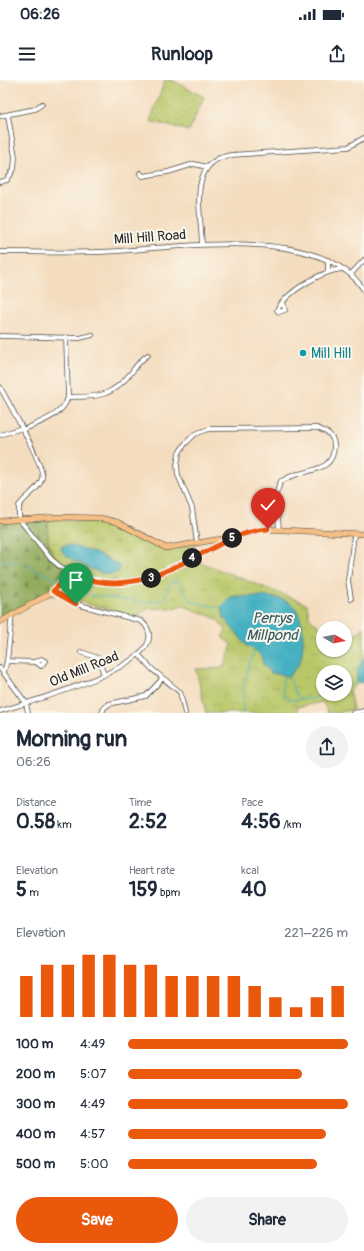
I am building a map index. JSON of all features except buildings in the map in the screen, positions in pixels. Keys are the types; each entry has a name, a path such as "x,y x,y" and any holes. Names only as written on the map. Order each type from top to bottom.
{"main road":[{"path":"0,521 59,517 100,518 117,522 166,548 232,537 263,529 354,535 364,534"},
{"path":"0,622 54,590 66,574 115,583 139,582 159,575 232,537"}],"street":[{"path":"0,116 8,116 35,109 42,104"},
{"path":"0,182 7,180 14,169 15,157 8,116"},
{"path":"140,173 143,176 168,172 194,164 207,167 212,161 221,156 348,147 364,138"},
{"name":"Mill Hill Road","path":"0,252 97,252 202,244 200,191 202,173 207,167"},
{"path":"202,244 260,245 318,256 343,268 351,274 364,290"},
{"path":"328,260 328,272"},
{"path":"351,274 364,260"},
{"path":"284,302 292,292 328,272 343,268"},
{"path":"0,336 80,338 92,335"},
{"path":"0,435 22,429 60,411 65,406 68,397 66,337"},
{"path":"68,397 96,397 113,391 122,384 143,358 148,355"},
{"path":"0,387 22,429 43,475 38,485 19,505 19,519 51,559 66,574"},
{"path":"197,543 192,508 178,475 176,465 184,444 195,434 209,429 317,428 328,432 334,441 334,452 330,462 320,469 296,474 281,481 276,494 279,529"},
{"path":"351,599 348,580 354,535"},
{"name":"Old Mill Road","path":"0,711 26,703 120,668 139,655 149,638 148,631 143,622 72,602 54,590"},
{"path":"4,672 7,660 12,614"},
{"path":"81,652 98,658 104,675"},
{"path":"139,655 180,692 185,713"},
{"path":"7,660 36,662"},
{"path":"0,668 26,703 28,713"},
{"path":"102,713 108,704 146,696 163,678"},
{"path":"353,713 364,711"}],"green space":[{"path":"165,80 172,80 204,97 189,131 150,121"},
{"path":"49,519 48,536 51,549 68,575 55,595 41,595 0,620 0,522"},
{"path":"49,519 102,522 167,547 196,545 176,564 189,558 307,604 309,617 316,624 316,657 352,657 352,637 364,627 364,679 362,679 352,688 352,665 316,665 316,701 351,701 353,709 338,713 328,713 323,702 297,707 297,713 206,713 196,669 223,668 232,645 222,637 226,630 217,619 182,605 172,609 148,608 137,617 55,595 68,575 54,555 48,536"}],"water":[{"path":"69,545 108,559 120,566 119,572 112,574 102,573 74,561 63,553 61,549 62,546"},
{"name":"Perrys Millpond","path":"265,596 278,598 290,603 299,614 303,639 302,655 297,667 289,676 271,673 263,664 261,656 255,650 247,646 224,618 221,607 231,597"},
{"path":"364,658 364,683 357,682 358,669"}],"waterway":[{"path":"0,559 26,565 59,581"},
{"path":"62,583 85,594 145,603 164,599 171,582 178,581 192,602 222,608"},
{"path":"243,713 245,681 255,650"},
{"path":"284,674 283,689 285,697 294,700 301,699"},
{"path":"289,676 294,691 301,699 316,697"},
{"path":"352,684 357,682"}],"place":[{"name":"Mill Hill","path":"303,353"}],"route":[{"path":"76,604 53,591 56,590 67,572 98,581 115,583 139,582 159,575 232,537 268,529"}]}
